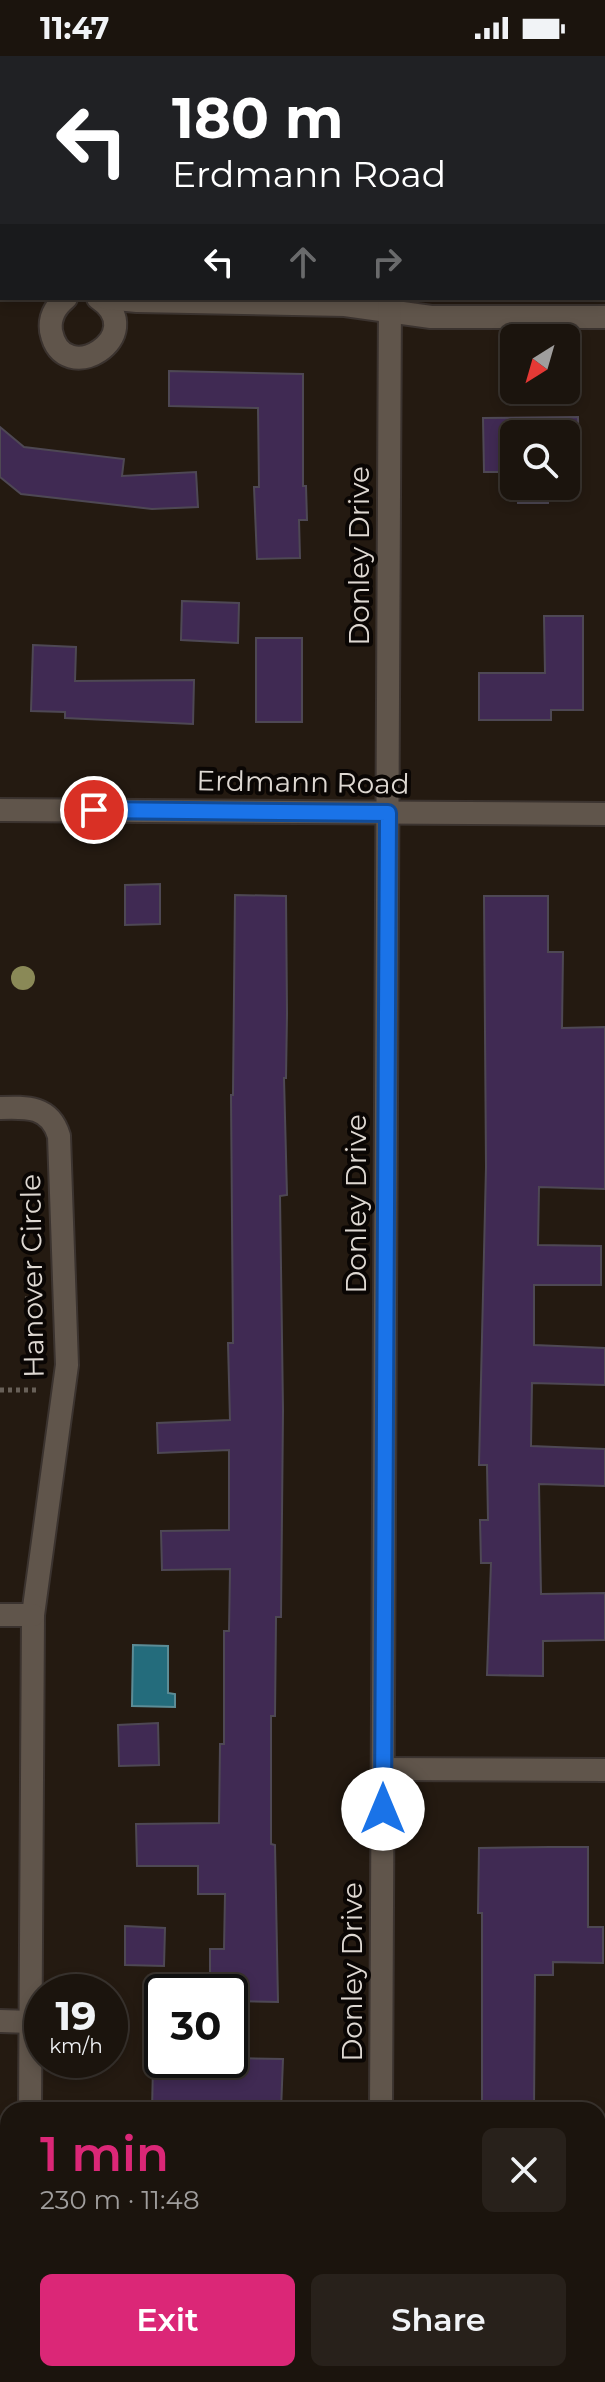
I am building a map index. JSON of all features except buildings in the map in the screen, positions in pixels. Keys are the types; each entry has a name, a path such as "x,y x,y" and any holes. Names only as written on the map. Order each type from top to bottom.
{"street":[{"path":"64,300 53,314 51,324 57,345 65,352 85,358 96,355 111,341 124,316 137,301"},
{"path":"100,300 111,311 114,320 111,341"},
{"path":"127,300 390,305 431,317 605,317"},
{"name":"Donley Drive","path":"381,2102 390,305"},
{"name":"Erdmann Road","path":"0,810 605,814"},
{"name":"Hanover Circle","path":"0,1108 32,1107 41,1110 49,1117 59,1136 67,1365 33,1615 31,1974"},
{"path":"0,1615 33,1615"},
{"path":"383,1769 605,1770"},
{"path":"0,2021 24,2022"},
{"name":"Hanover Circle","path":"30,2078 30,2102"}],"path":[{"path":"0,1390 46,1391"}],"water":[{"path":"133,1645 168,1646 168,1693 175,1694 175,1707 132,1706"}],"route":[{"path":"94,810 388,813 383,1809"}]}
